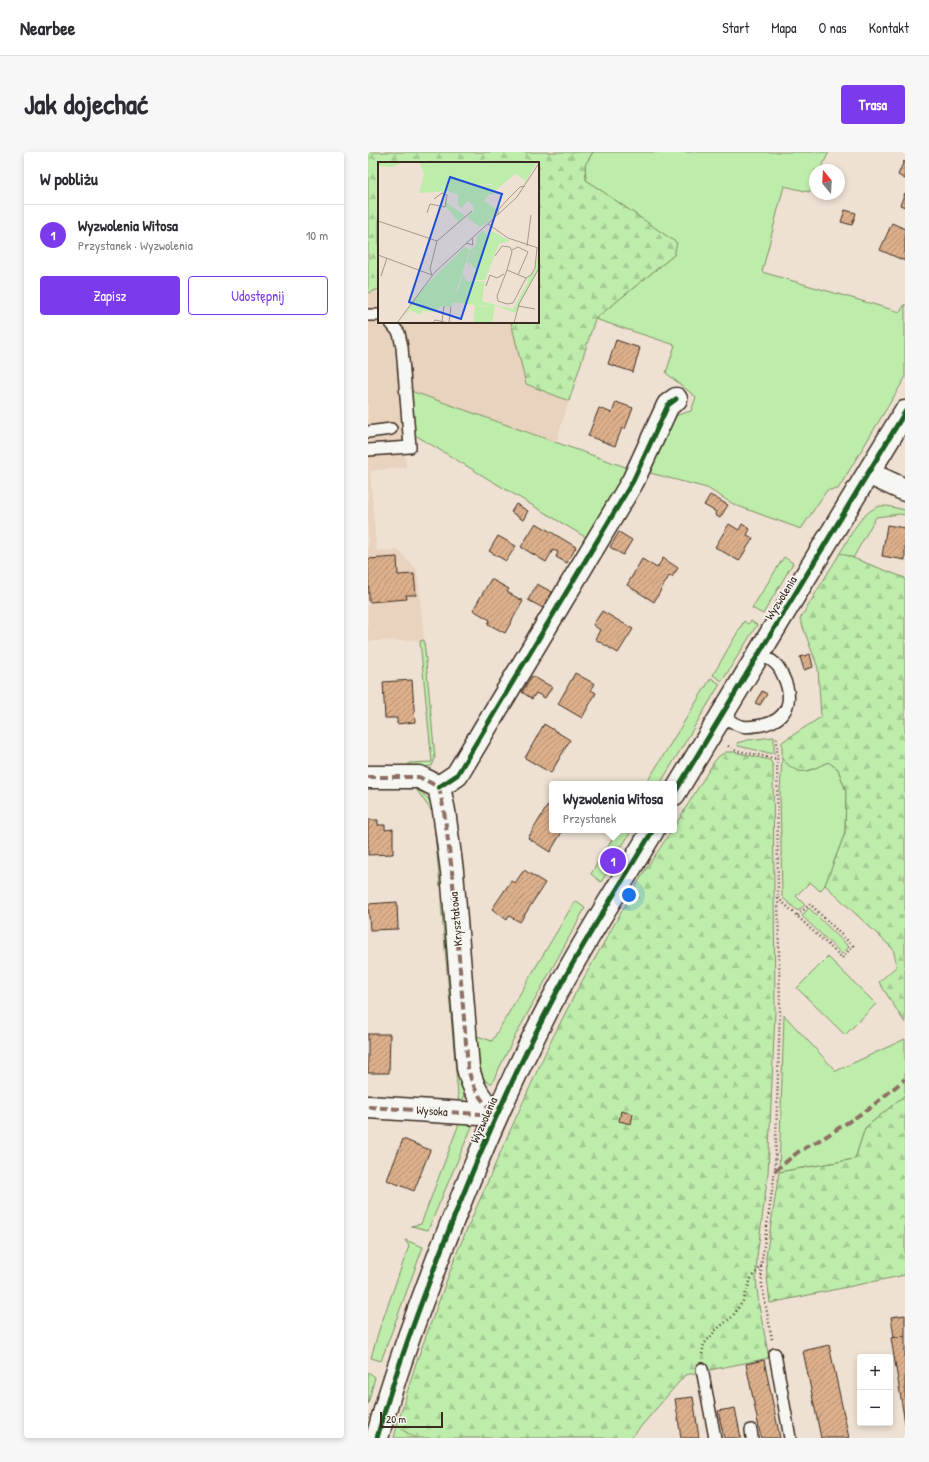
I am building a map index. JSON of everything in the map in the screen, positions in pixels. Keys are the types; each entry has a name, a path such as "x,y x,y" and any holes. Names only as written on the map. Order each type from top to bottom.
{"street":[{"path":"368,777 419,777 439,787 457,775 633,481 668,405 676,399"},
{"name":"Wyzwolenia","path":"677,789 794,598 905,412"},
{"path":"868,473 905,490"},
{"name":"Kryształowa","path":"439,787 444,811 452,871 468,1068 472,1084 478,1095 486,1106 496,1115"},
{"name":"Wyzwolenia","path":"377,1438 398,1364 466,1186 496,1115 553,1000 651,833"},
{"name":"Wysoka","path":"368,1107 496,1115"}],"lane":[{"path":"368,450 410,446 402,347 399,333 391,323"},
{"path":"368,432 391,429"},
{"path":"722,715 741,726 753,726 765,724 785,713 788,704 786,682 780,670 773,661 758,655"},
{"path":"775,1354 790,1438"},
{"path":"702,1369 715,1438"}],"path":[{"path":"775,1354 762,1285 761,1266 775,1171 780,1011 777,734"},
{"path":"726,745 734,750 777,759"},
{"path":"778,898 797,916 842,958 853,946 810,904 797,916"},
{"path":"702,1369 701,1357 704,1344 716,1330 732,1317 743,1301 751,1279 761,1266"}],"shaded area":[{"path":"378,289 378,323 511,323 526,384 569,401 556,442 411,391 409,342 396,343 406,467 370,471 375,535 377,551 398,550 417,570 424,640 368,641 368,293"}],"green space":[{"path":"368,152 593,152 585,165 586,180 677,243 674,255 595,319 569,401 526,384 511,323 539,323 539,162 378,162 378,289 368,293"},
{"path":"593,152 829,152 823,164 809,164 809,192 784,186 762,272 900,312 905,304 905,378 838,489 827,490 801,529 735,505 707,488 650,473 674,416 691,411 696,397 666,373 675,345 595,319 674,255 676,243 586,180 585,165"},
{"path":"411,391 631,469 587,538 415,435"},
{"path":"880,506 905,510 905,515 900,514 876,517 853,558 840,553 861,519 873,509"},
{"path":"840,553 905,578 905,1023 879,982 897,966 893,949 825,885 845,833 846,791 838,769 828,762 809,770 799,771 794,769 782,759 782,742 821,717 818,668 800,619"},
{"path":"784,557 793,563 763,614 752,608"},
{"path":"744,621 748,624 751,621 757,625 722,681 713,675"},
{"path":"424,640 435,758 432,766 409,768 409,763 432,762 420,641"},
{"path":"711,678 720,684 662,781 648,781"},
{"path":"774,737 774,754 738,746 737,743 748,740"},
{"path":"726,752 734,752 770,760 773,766 775,1012 768,1173 757,1257 756,1279 759,1306 769,1358 685,1375 631,1438 415,1438 397,1426 416,1363 458,1250 504,1144 549,1045 577,990 644,872 670,833 677,833 677,822 719,756"},
{"path":"782,759 794,769 799,771 809,770 828,762 838,769 846,791 845,833 825,885 820,891 810,882 796,896 805,905 798,911 782,897 780,791"},
{"path":"416,789 428,799 437,811 445,879 440,886 433,813"},
{"path":"616,833 630,833 622,846 618,846 604,868 608,871 601,882 591,874"},
{"path":"575,901 585,908 513,1040 492,1083 486,1082 479,1072 477,1036 492,1041"},
{"path":"448,902 464,1093 463,1101 459,1106 441,903"},
{"path":"809,908 849,947 842,954 802,916"},
{"path":"828,957 876,1004 845,1035 797,988"},
{"path":"784,1015 836,1071 905,1039 905,1095 865,1128 855,1159 779,1172"},
{"path":"905,1095 905,1275 770,1303 766,1257 779,1172 855,1159 865,1128"},
{"path":"460,1121 473,1124 428,1230 411,1226 421,1224"},
{"path":"405,1240 423,1247 381,1361 371,1358 379,1330 409,1246"},
{"path":"368,1372 375,1377 368,1404"},
{"path":"397,1426 415,1438 394,1438"}],"building":[{"path":"904,161 905,162 905,179 898,175"},
{"path":"905,193 905,207 900,205"},
{"path":"845,210 856,213 852,225 841,222"},
{"path":"892,223 905,229 905,261 880,250"},
{"path":"616,340 640,348 633,372 608,364"},
{"path":"616,402 633,408 625,429 622,428 615,446 588,436 599,408 612,413"},
{"path":"710,495 728,505 720,518 715,515 716,512 704,505"},
{"path":"516,504 528,511 523,520 511,512"},
{"path":"536,523 576,547 567,563 556,557 558,552 553,550 546,562 521,547"},
{"path":"729,524 739,530 742,524 750,529 747,535 753,538 739,561 715,547"},
{"path":"887,525 905,528 905,560 882,556"},
{"path":"619,532 632,540 623,555 610,547"},
{"path":"498,536 516,546 506,561 489,551"},
{"path":"397,557 398,575 414,574 416,595 406,595 407,599 369,602 368,559"},
{"path":"663,558 678,568 672,577 669,576 654,602 627,585 642,559 657,568"},
{"path":"491,579 509,589 507,592 523,601 505,633 488,624 490,620 473,610"},
{"path":"537,584 552,592 543,608 528,600"},
{"path":"602,611 633,629 618,653 595,639 600,630 593,625"},
{"path":"810,654 813,667 804,670 800,657"},
{"path":"575,673 595,684 591,690 596,693 582,718 558,704"},
{"path":"532,676 552,687 545,698 536,693 532,699 522,692"},
{"path":"412,680 415,722 397,724 397,718 385,718 383,682"},
{"path":"762,691 767,694 760,705 755,703"},
{"path":"544,724 570,740 551,773 525,758"},
{"path":"548,805 549,833 561,833 550,852 528,838"},
{"path":"368,820 378,820 378,825 385,825 385,830 393,829 393,854 368,855"},
{"path":"524,870 545,883 520,922 509,916 507,920 492,909 511,881 515,883"},
{"path":"397,902 398,929 370,930 368,904"},
{"path":"368,1034 390,1034 389,1073 368,1073"},
{"path":"621,1111 633,1114 631,1124 619,1121"},
{"path":"403,1139 430,1150 414,1191 387,1180"},
{"path":"905,1315 905,1336 894,1337 891,1317"},
{"path":"905,1336 905,1423 891,1338"},
{"path":"829,1345 849,1438 821,1438 803,1351"},
{"path":"764,1360 780,1438 761,1438 746,1364"},
{"path":"693,1397 699,1438 681,1438 675,1399"},
{"path":"735,1408 741,1438 724,1438 718,1411"}],"marked path":[{"path":"368,777 419,777 439,787"},
{"path":"439,787 444,811 452,871 468,1068 472,1082 478,1094 496,1115"},
{"path":"775,1171 798,1152 825,1137 870,1108 905,1079"},
{"path":"368,1107 496,1115"}],"cycle path":[{"path":"439,787 457,775 633,481 668,405 676,399"},
{"path":"677,789 905,412"},
{"path":"377,1438 398,1368 431,1276 465,1189 506,1094 564,979 651,833"}],"place":[{"name":"Wyzwolenia Witosa","path":"613,861"}]}
